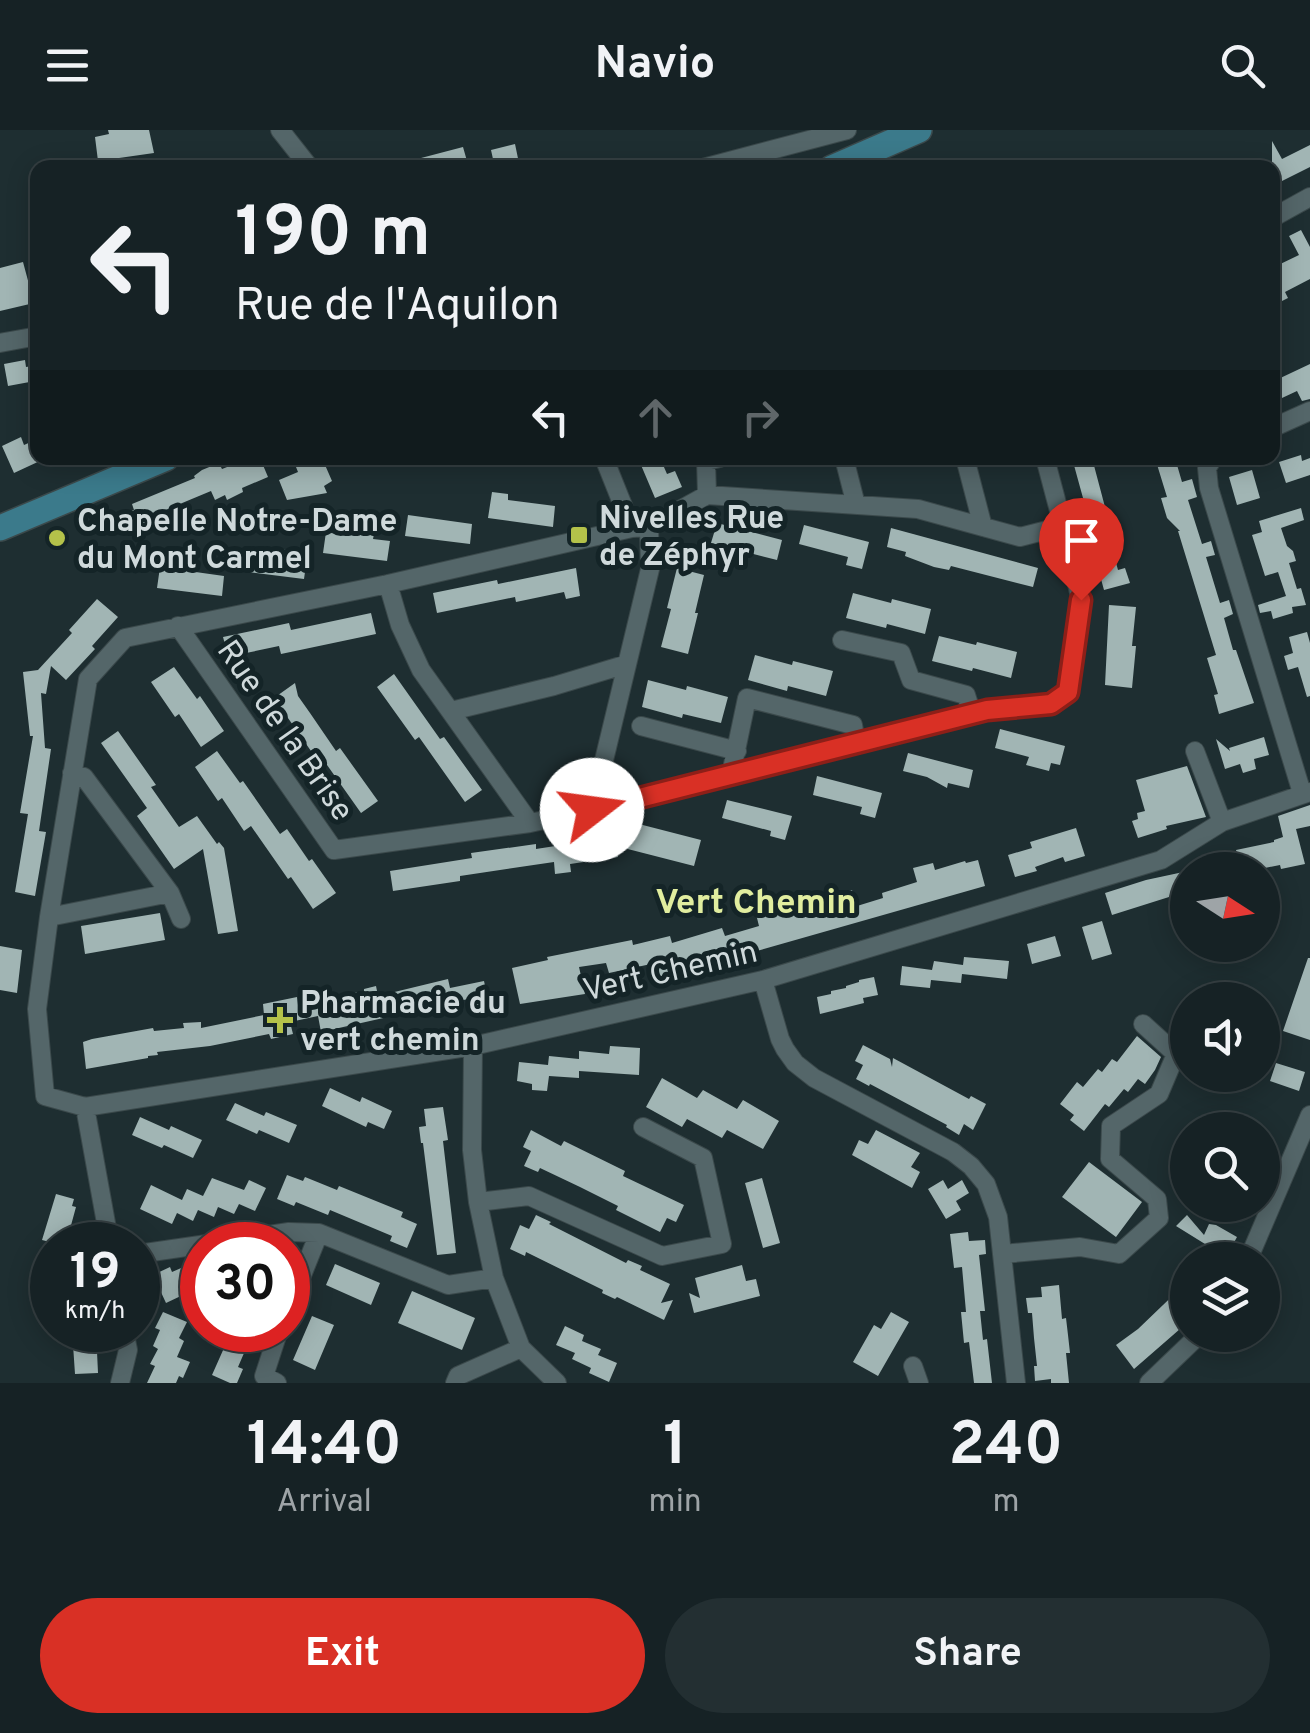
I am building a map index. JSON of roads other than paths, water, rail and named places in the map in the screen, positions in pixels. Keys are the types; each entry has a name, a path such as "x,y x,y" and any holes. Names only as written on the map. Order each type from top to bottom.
{"main road":[{"path":"849,160 919,130"},
{"path":"0,528 149,465"}],"street":[{"path":"280,130 304,160"},
{"path":"734,160 848,130 858,156"},
{"path":"1280,214 1310,197"},
{"path":"0,343 30,337"},
{"path":"1280,424 1310,411"},
{"path":"592,810 650,569 641,528 608,465"},
{"path":"706,465 708,495"},
{"path":"846,465 856,505"},
{"path":"967,465 984,527"},
{"name":"Rue de la Brise","path":"178,626 334,850 530,823 987,710 1051,704 1068,692 1081,600 1046,465"},
{"path":"1209,465 1209,488 1306,792"},
{"path":"106,1222 85,1107 45,1096 38,1010 49,917 88,679 125,638 641,528 708,495 918,509 1020,537 1062,526"},
{"path":"388,584 400,625 422,670 530,823"},
{"path":"842,640 901,653 911,680 966,695 972,714"},
{"path":"452,710 627,664"},
{"path":"731,774 747,698 853,725 856,742"},
{"path":"641,726 736,751"},
{"path":"1196,752 1222,822"},
{"path":"72,773 84,777 170,893 180,919"},
{"name":"Vert Chemin","path":"85,1107 473,1046 763,980 1161,860 1222,822 1306,792"},
{"path":"49,917 170,893"},
{"path":"763,980 780,1038 795,1063 814,1078 953,1152 972,1166 986,1184 998,1217 1016,1383"},
{"path":"1003,1254 1080,1246 1119,1254 1159,1218 1157,1199 1110,1159 1111,1126 1159,1094 1176,1054 1144,1024"},
{"path":"473,1046 472,1150 494,1278 521,1348 557,1383"},
{"path":"1256,1242 1310,1115"},
{"path":"478,1202 529,1196 662,1256 722,1244 703,1158 642,1127"},
{"path":"160,1251 288,1232 319,1233 448,1285 494,1278"},
{"path":"310,1255 319,1233"},
{"path":"455,1383 458,1376 521,1348"},
{"path":"120,1383 128,1352"},
{"path":"272,1352 264,1376 277,1383"},
{"path":"1149,1383 1181,1352"}],"place":[{"name":"Nivelles Rue de Zéphyr","path":"579,535"},
{"name":"Chapelle Notre-Dame du Mont Carmel","path":"57,538"},
{"name":"Pharmacie du vert chemin","path":"280,1020"}],"district":[{"name":"Vert Chemin","path":"756,901"}]}
